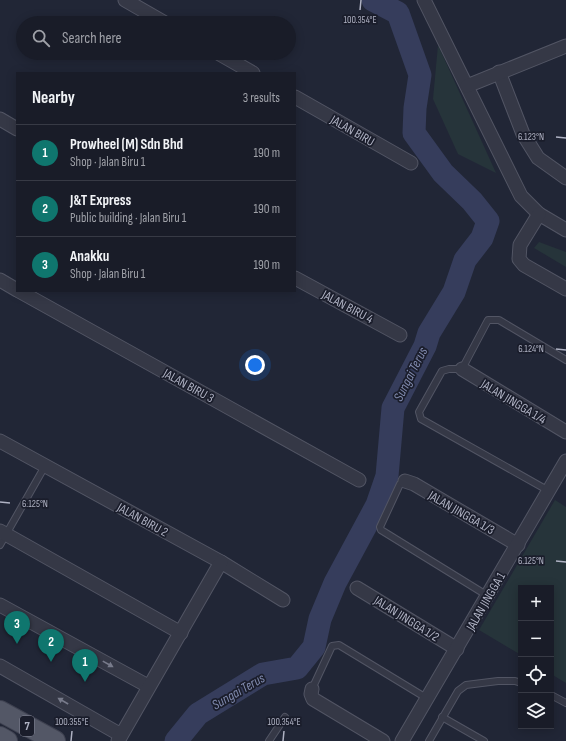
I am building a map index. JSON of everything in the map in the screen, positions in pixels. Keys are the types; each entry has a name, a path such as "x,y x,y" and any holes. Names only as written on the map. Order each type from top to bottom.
{"main road":[{"name":"7","path":"0,711 55,741"},
{"name":"7","path":"0,737 7,741"}],"street":[{"path":"125,0 153,16"},
{"path":"424,0 468,86 508,174 520,196 539,214 566,230"},
{"path":"468,86 499,72 566,46"},
{"path":"230,60 251,72"},
{"path":"499,72 524,134 538,158 566,178"},
{"name":"JALAN BIRU","path":"296,98 411,162"},
{"path":"0,120 16,128"},
{"path":"539,214 520,245 519,259 524,265 566,289"},
{"name":"JALAN BIRU 4","path":"296,279 400,335"},
{"name":"JALAN BIRU 3","path":"0,280 16,289"},
{"name":"JALAN BIRU 3","path":"22,292 359,480"},
{"name":"JALAN JINGGA 1/4","path":"462,369 566,432"},
{"name":"JALAN BIRU 2","path":"0,441 221,562 283,600"},
{"name":"JALAN JINGGA 1","path":"402,741 428,699 566,461"},
{"name":"JALAN JINGGA 1/3","path":"405,481 414,484 518,545"},
{"path":"2,537 181,633"},
{"path":"0,666 119,738 221,562"},
{"name":"JALAN JINGGA 1/2","path":"357,588 457,649"},
{"path":"0,605 148,686"},
{"path":"312,689 311,694 313,699 383,741"}],"lane":[{"path":"549,491 421,419 419,412 442,370 462,369 488,320 494,318 499,320 566,360"},
{"path":"2,537 45,466"},
{"path":"405,481 400,484 380,527 381,530 488,596"},
{"path":"312,689 332,646 339,645 428,699"},
{"path":"429,741 458,691 466,685 498,681 518,682"},
{"path":"554,697 566,704"},
{"path":"269,741 285,717"},
{"path":"442,717 484,741"}],"shaded area":[{"path":"438,45 496,173 458,154 433,99"},
{"path":"539,242 566,252 566,267 534,248"},
{"path":"555,500 566,507 566,683 554,676 554,585 518,585 518,653 479,630"}],"waterway":[{"name":"Sungai Terus","path":"176,741 198,714 263,674 297,668 314,647 320,619 335,583 377,505 387,476 393,408 425,346 429,333 454,292 465,260 482,238 488,221 472,201 443,173 414,133 415,108 420,75 398,13 373,0"}],"place":[{"name":"Anakku","path":"17,644"},
{"name":"J&T Express","path":"51,662"},
{"name":"Prowheel (M) Sdn Bhd","path":"85,682"}]}
